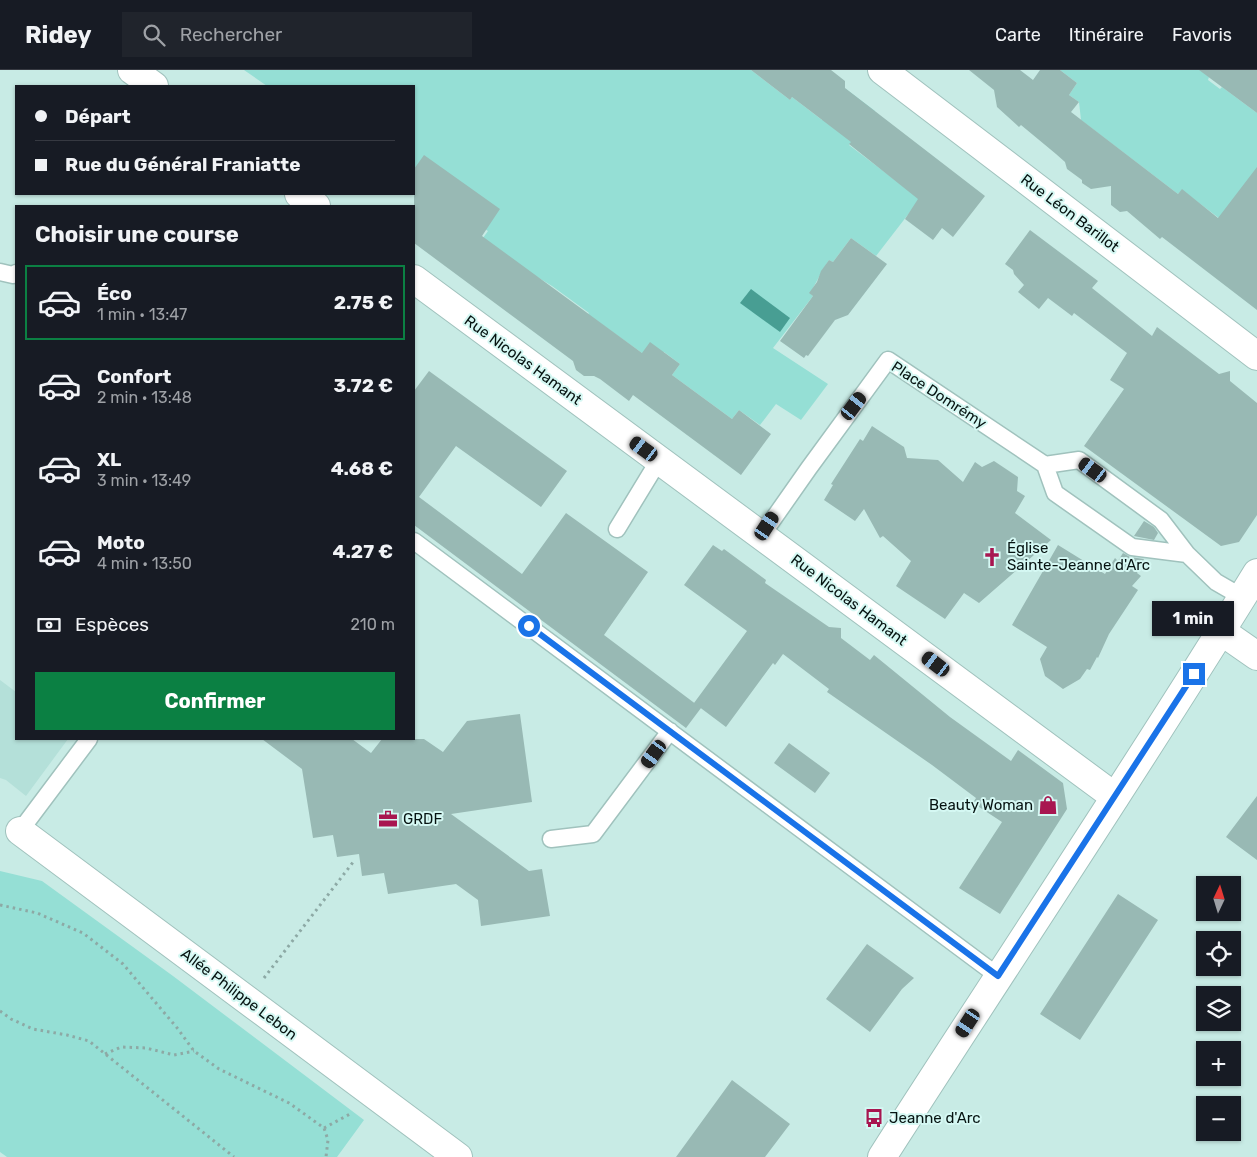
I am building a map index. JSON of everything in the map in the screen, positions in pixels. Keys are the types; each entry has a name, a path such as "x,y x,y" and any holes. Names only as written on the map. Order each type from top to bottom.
{"street":[{"path":"132,70 153,85"},
{"name":"Rue Léon Barillot","path":"882,70 1257,356"},
{"path":"300,195 315,205"},
{"name":"Rue Nicolas Hamant","path":"415,280 1115,797"},
{"path":"882,1157 1115,797 1257,573"},
{"path":"1221,631 1257,656"},
{"name":"Allée Philippe Lebon","path":"20,831 247,1000 447,1154"}],"lane":[{"path":"0,272 13,275 15,274"},
{"name":"Place Domrémy","path":"762,535 888,360 1045,465"},
{"path":"617,529 660,460"},
{"path":"1187,554 1132,547 1055,493 1045,465 1079,460 1161,520 1187,554 1216,582 1242,597"},
{"path":"416,548 670,731 998,976"},
{"path":"551,839 593,834 670,731"},
{"path":"20,831 88,740"}],"path":[{"path":"247,1000 354,861"},
{"path":"0,905 36,913 83,933 123,964 178,1029 194,1051 219,1068 289,1103 324,1128 328,1140 326,1157"},
{"path":"0,1011 11,1019 34,1029 68,1035 89,1042 234,1157"},
{"path":"104,1054 121,1047 146,1048 174,1055 194,1051"}],"shaded area":[{"path":"244,70 751,70 790,100 792,97 822,120 846,89 875,111 849,145 920,199 876,256 851,238 833,262 829,260 810,293 813,296 773,348 828,384 801,420 776,404 760,425 739,410 732,419 672,375 680,364 664,352 642,353 596,320 585,319 589,313 552,286 480,242 488,231 431,203 415,193 415,85 266,85"},
{"path":"1060,70 1200,70 1209,77 1208,80 1220,89 1222,87 1257,113 1257,247 1182,190 1178,194 1081,120 1079,102 1069,95 1077,83"},
{"path":"751,289 790,318 780,332 740,303"},
{"path":"0,680 15,691 15,740 67,740 26,796 6,780 0,778"},
{"path":"0,871 42,881 173,976 364,1120 337,1157 7,1157 0,1152"}],"building":[{"path":"751,70 831,70 845,81 845,88 985,196 953,237 942,228 933,240 905,219 918,199 849,144 851,142 792,97 790,100"},
{"path":"969,70 1020,70 1033,80 1040,70 1060,70 1077,83 1069,95 1079,102 1071,112 1178,194 1182,189 1218,218 1257,167 1257,310 1162,237 1160,239 1127,211 1120,212 1111,205 1111,186 1091,189 1082,183 1082,180 1067,169 1065,162 1021,125 1019,127 997,107 994,90"},
{"path":"1199,70 1257,70 1257,113"},
{"path":"424,155 500,209 482,236 642,353 650,342 680,364 672,375 732,419 739,410 771,434 741,475 633,395 629,401 600,379 594,376 584,376 576,370 573,361 415,244 415,168"},
{"path":"1030,230 1098,281 1092,288 1152,336 1157,327 1219,374 1230,371 1230,381 1257,403 1257,515 1239,542 1221,546 1084,446 1124,389 1110,380 1127,353 1074,313 1072,316 1048,298 1039,309 1018,292 1024,285 1014,274 1013,270 1005,264"},
{"path":"851,238 887,264 848,315 835,320 808,356 806,355 804,358 780,341 813,296 809,293 817,282 821,271 829,260 833,262"},
{"path":"429,371 567,471 541,507 456,446 419,497 522,574 566,513 648,572 604,635 701,708 686,728 415,526 415,390"},
{"name":"Église Sainte-Jeanne d'Arc","path":"872,426 904,447 907,458 938,460 963,482 975,462 982,467 994,461 1018,477 1017,491 1025,496 1015,513 1051,540 979,603 964,593 945,619 896,586 911,561 883,536 880,538 864,509 855,521 824,500 833,485 831,484 860,439 863,441"},
{"path":"1144,521 1154,527 1158,533 1154,540 1134,536"},
{"path":"713,545 722,551 724,549 766,580 765,583 829,627 841,628 841,638 870,660 874,655 950,717 1011,761 1018,750 1063,783 1067,809 1000,914 959,888 1002,822 973,803 976,798 932,765 827,692 829,689 783,654 775,665 773,663 726,727 694,703 747,631 684,585"},
{"path":"1058,545 1105,574 1115,558 1118,561 1123,553 1130,557 1144,559 1137,573 1141,576 1132,586 1138,590 1109,634 1098,658 1090,670 1087,669 1080,679 1063,689 1045,676 1040,659 1047,647 1012,625"},
{"name":"GRDF","path":"520,714 532,802 451,814 529,871 542,869 550,916 481,926 478,900 456,884 388,894 384,873 362,876 359,854 337,857 333,835 313,838 302,769 263,740 353,740 371,753 381,740 424,739 443,752 467,721"},
{"path":"789,743 830,773 815,793 774,763"},
{"path":"1257,796 1257,860 1226,837"},
{"path":"1118,894 1158,920 1080,1040 1040,1014"},
{"path":"867,944 914,978 902,989 870,1032 826,999"},
{"path":"732,1080 790,1124 765,1157 676,1157"}],"place":[{"name":"Église Sainte-Jeanne d'Arc","path":"992,557"},
{"name":"Beauty Woman","path":"1048,805"},
{"name":"GRDF","path":"388,819"},
{"name":"Jeanne d'Arc","path":"874,1118"}],"route":[{"path":"529,626 998,976 1194,674"}]}
